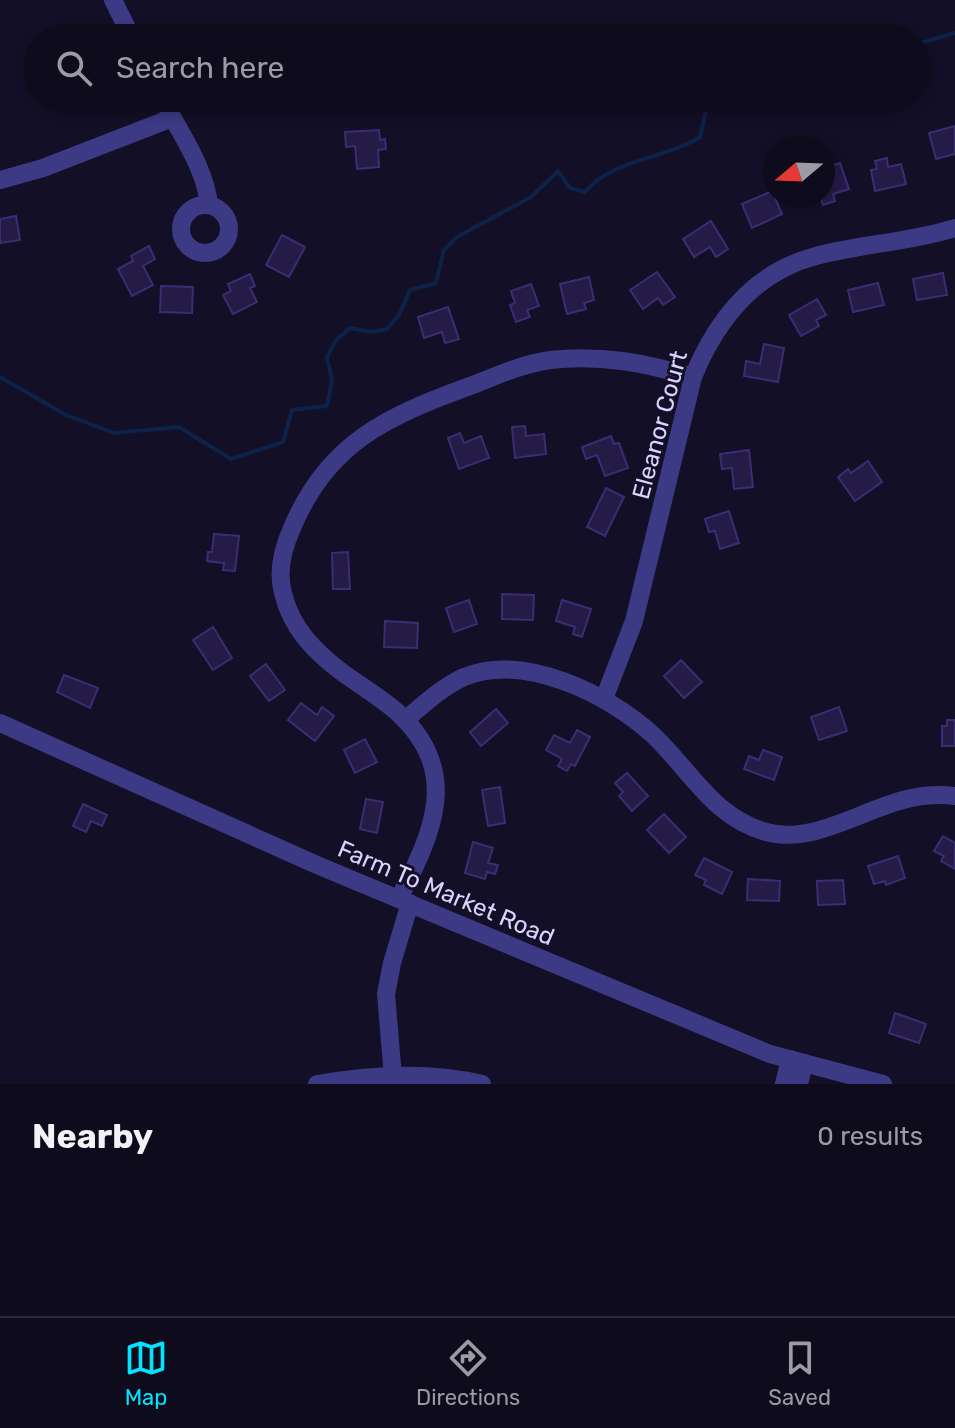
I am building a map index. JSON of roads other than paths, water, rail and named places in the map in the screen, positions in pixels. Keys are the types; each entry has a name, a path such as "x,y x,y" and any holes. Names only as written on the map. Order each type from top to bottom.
{"street":[{"path":"113,0 125,24"},
{"path":"169,112 205,184 209,205"},
{"path":"0,180 43,168 172,118"},
{"name":"Eleanor Court","path":"604,699 634,621 693,377 720,323 733,307 772,276 812,257 955,228"},
{"path":"393,1077 386,994 405,901 427,841 436,804 436,783 431,759 420,738 405,720 319,655 306,641 288,609 282,591 283,551 297,514 317,482 358,440 391,417 526,366 548,360 595,357 636,362 693,377"},
{"path":"405,720 447,686 473,674 487,671 548,676 604,699 629,715 654,737 722,811 770,833 812,830 905,799 955,796"},
{"name":"Farm To Market Road","path":"0,723 317,865 770,1054 883,1084"},
{"path":"784,1084 797,1061"},
{"path":"797,1061 799,1084"},
{"path":"317,1084 393,1077 444,1077 482,1084"}],"waterway":[{"path":"931,40 955,33"},
{"path":"0,377 66,415 114,433 179,427 231,459 283,442 292,410 327,406 332,381 327,357 336,340 350,328 371,332 387,329 399,315 410,290 436,283 444,250 457,237 531,197 558,171 570,188 585,192 609,173 700,137 706,112"}]}
